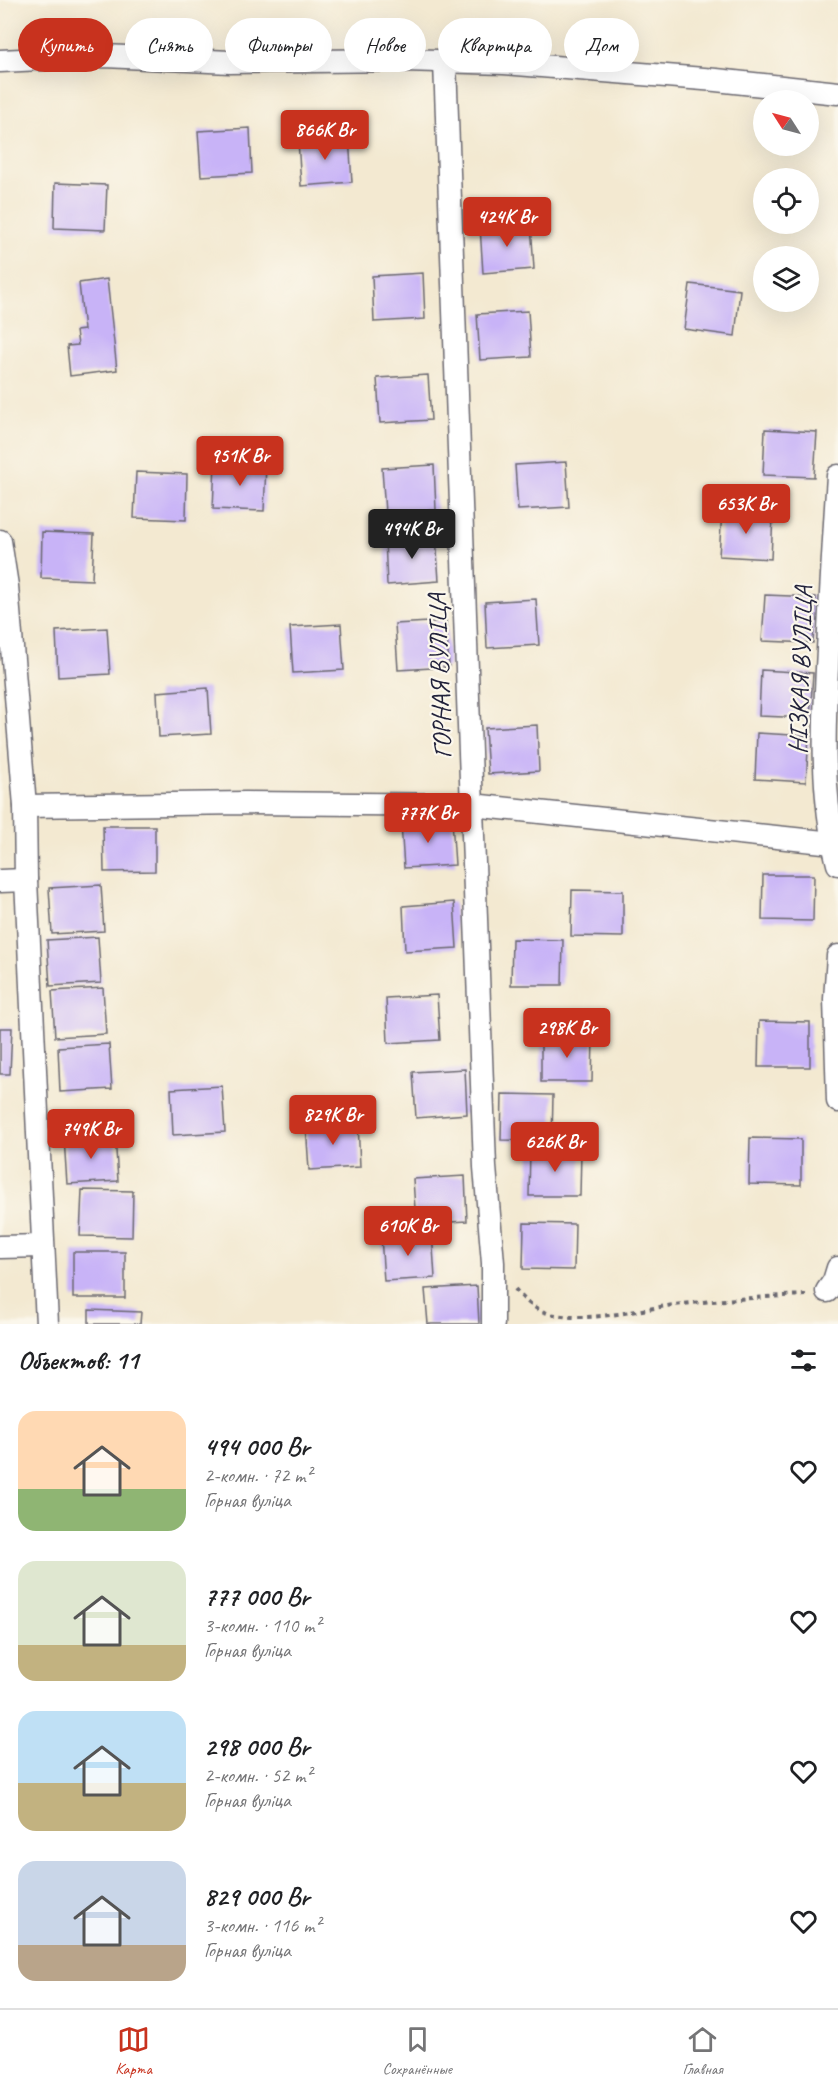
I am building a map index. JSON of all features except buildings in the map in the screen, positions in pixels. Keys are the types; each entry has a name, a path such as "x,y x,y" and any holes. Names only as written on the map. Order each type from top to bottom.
{"street":[{"path":"0,61 69,56 147,57 230,62 438,62"},
{"path":"552,66 838,93"},
{"name":"ГОРНАЯ ВУЛІЦА","path":"445,72 485,1167 493,1263 493,1324"},
{"name":"НІЗКАЯ ВУЛІЦА","path":"835,854 825,792 825,708 838,476"},
{"path":"0,541 7,586 25,806 26,880 47,1324"},
{"path":"25,806 246,803 472,805 835,854"},
{"path":"0,881 26,880"},
{"path":"838,956 835,999 838,1101"},
{"path":"0,1247 42,1246"},
{"path":"827,1291 838,1269"}],"path":[{"path":"493,1263 526,1302 537,1309 558,1316 599,1316 676,1305 817,1294 827,1291"}]}
